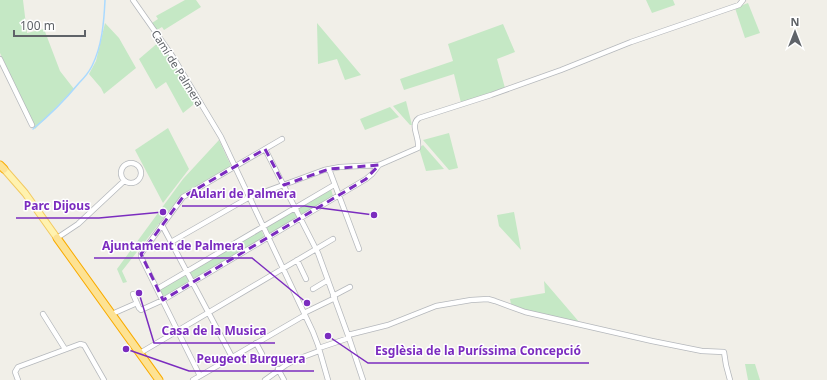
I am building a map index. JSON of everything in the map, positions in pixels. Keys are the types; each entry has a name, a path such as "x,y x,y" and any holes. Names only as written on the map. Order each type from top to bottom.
{"highway":[{"path":"57,238 159,380"}],"main road":[{"path":"2,167 25,193 57,238"}],"street":[{"name":"Camí de Palmera","path":"133,0 173,57 221,137 248,198 304,314 319,349 326,380"},
{"path":"171,242 248,198 329,169 379,165 418,148 419,143 414,124 419,118 491,95 561,70 631,42 739,5 742,0"},
{"path":"0,59 2,69 32,125"},
{"path":"204,380 162,300 141,257 141,254 183,197 282,139"},
{"path":"265,148 316,249 349,337 363,380"},
{"path":"131,162 138,164 142,172 140,179 132,183 124,181 121,174 124,165 131,162"},
{"path":"133,294 141,310 162,300 369,177 379,165"},
{"path":"329,169 359,249"},
{"path":"57,238 78,224 124,181"},
{"path":"157,289 334,185"},
{"path":"162,225 232,357"},
{"path":"140,353 333,239"},
{"path":"297,260 306,279"},
{"path":"313,288 328,280"},
{"path":"193,380 350,287"},
{"path":"265,380 294,360 349,337 388,325 436,306 482,299 495,301 525,312 652,341 702,351 724,352 730,380"},
{"path":"112,314 137,303"},
{"path":"43,314 65,349"},
{"path":"256,343 262,354"},
{"path":"18,380 16,370 19,367 82,344 104,380"},
{"path":"278,370 284,380"}],"highlighted area":[{"path":"265,149 284,185 329,169 379,165 366,179 163,300 141,254 183,197"}],"green space":[{"path":"0,0 23,0 27,33 44,29 60,71 74,89 35,129 0,53"},
{"path":"185,0 196,0 201,7 164,30 162,27 157,30 152,23 158,19 156,16"},
{"path":"646,0 673,0 675,5 652,13"},
{"path":"748,3 760,33 745,38 735,8"},
{"path":"105,23 119,38 136,68 104,94 89,74 96,61"},
{"path":"317,23 361,75 345,80 337,59 318,64"},
{"path":"503,24 515,52 497,59 505,88 461,103 454,74 404,90 400,79 453,61 448,44"},
{"path":"160,41 198,101 183,113 166,82 156,89 139,59"},
{"path":"406,101 412,125 410,125 393,106"},
{"path":"390,107 399,117 365,130 360,119"},
{"path":"168,128 189,169 163,203 135,150"},
{"path":"449,133 458,168 449,170 423,140"},
{"path":"219,140 231,166 180,197 122,271 127,282 123,283 117,269 183,179"},
{"path":"423,145 444,169 426,171 419,148"},
{"path":"331,189 333,196 302,215 298,208"},
{"path":"294,211 298,218 269,235 265,228"},
{"path":"514,212 521,250 499,226 497,215"},
{"path":"261,230 265,238 194,279 190,272"},
{"path":"186,275 189,282 163,297 159,290"},
{"path":"544,281 580,323 526,310 511,304 510,299 545,293"},
{"path":"745,364 755,364 760,380 748,380"}],"waterway":[{"path":"33,129 63,101 85,77 91,68 100,42 105,0"}],"place":[{"name":"Parc Dijous","path":"163,212"},
{"name":"Aulari de Palmera","path":"374,215"},
{"name":"Casa de la Musica","path":"139,293"},
{"name":"Ajuntament de Palmera","path":"307,303"},
{"name":"Esglèsia de la Puríssima Concepció","path":"328,336"},
{"name":"Peugeot Burguera","path":"126,349"}]}
